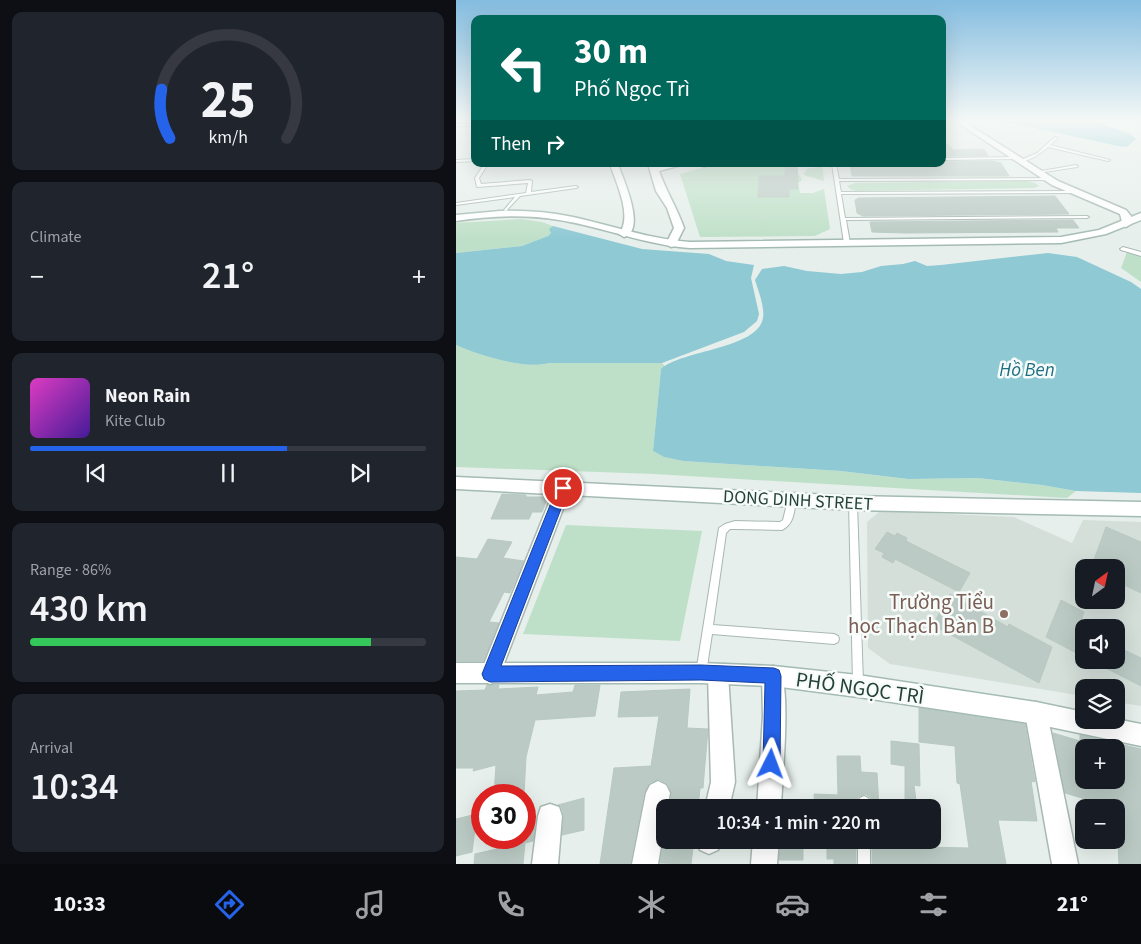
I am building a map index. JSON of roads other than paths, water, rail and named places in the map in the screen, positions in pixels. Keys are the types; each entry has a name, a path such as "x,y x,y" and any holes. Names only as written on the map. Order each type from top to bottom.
{"street":[{"path":"1019,159 1036,176 1048,179 1123,212 1126,216 1126,224"},
{"path":"615,167 629,211 626,232"},
{"path":"653,167 661,191 672,208 679,228 672,242"},
{"path":"456,216 505,212 567,216 626,232 690,245 1061,240 1088,236 1126,224 1141,216"},
{"name":"DONG DINH STREET","path":"456,483 853,503 1141,509"},
{"path":"490,674 563,488"},
{"name":"PHỐ NGỌC TRÌ","path":"456,673 709,673 774,676 858,686 1036,713 1141,736"},
{"path":"709,673 723,782 719,799"},
{"path":"769,799 774,676"},
{"path":"1036,713 1065,864"},
{"path":"645,864 658,793"},
{"path":"545,864 550,816"},
{"path":"764,864 765,849"}],"lane":[{"path":"456,161 471,160"},
{"path":"837,180 1036,176 1076,166"},
{"path":"484,167 477,178 479,186 530,181 528,194"},
{"path":"835,167 847,243"},
{"path":"1036,176 1055,192"},
{"path":"456,204 576,186"},
{"path":"839,193 1076,192"},
{"path":"505,212 520,195"},
{"path":"843,220 1087,217"},
{"path":"1123,249 1141,254"},
{"path":"709,673 707,629 722,530 728,526 736,525 782,526 787,522 792,500"},
{"path":"853,503 858,686"},
{"path":"707,629 834,639"},
{"path":"864,849 864,864"}],"water":[{"path":"553,226 642,249 709,254 726,261 754,265 751,278 759,314 757,321 744,332 662,363 549,363 528,365 489,357 456,345 456,253 522,246 548,236 551,233 549,229"},
{"name":"Hồ Ben","path":"1048,253 1077,257 1131,282 1141,289 1141,493 1076,491 978,478 908,479 841,471 683,461 664,457 653,451 661,369 685,357 734,343 758,328 763,318 763,309 755,280 762,269 784,266 807,271 841,274 862,272 881,266 915,261 927,266"}],"place":[{"name":"Trường Tiểu học Thạch Bàn B","path":"1004,614"}]}
